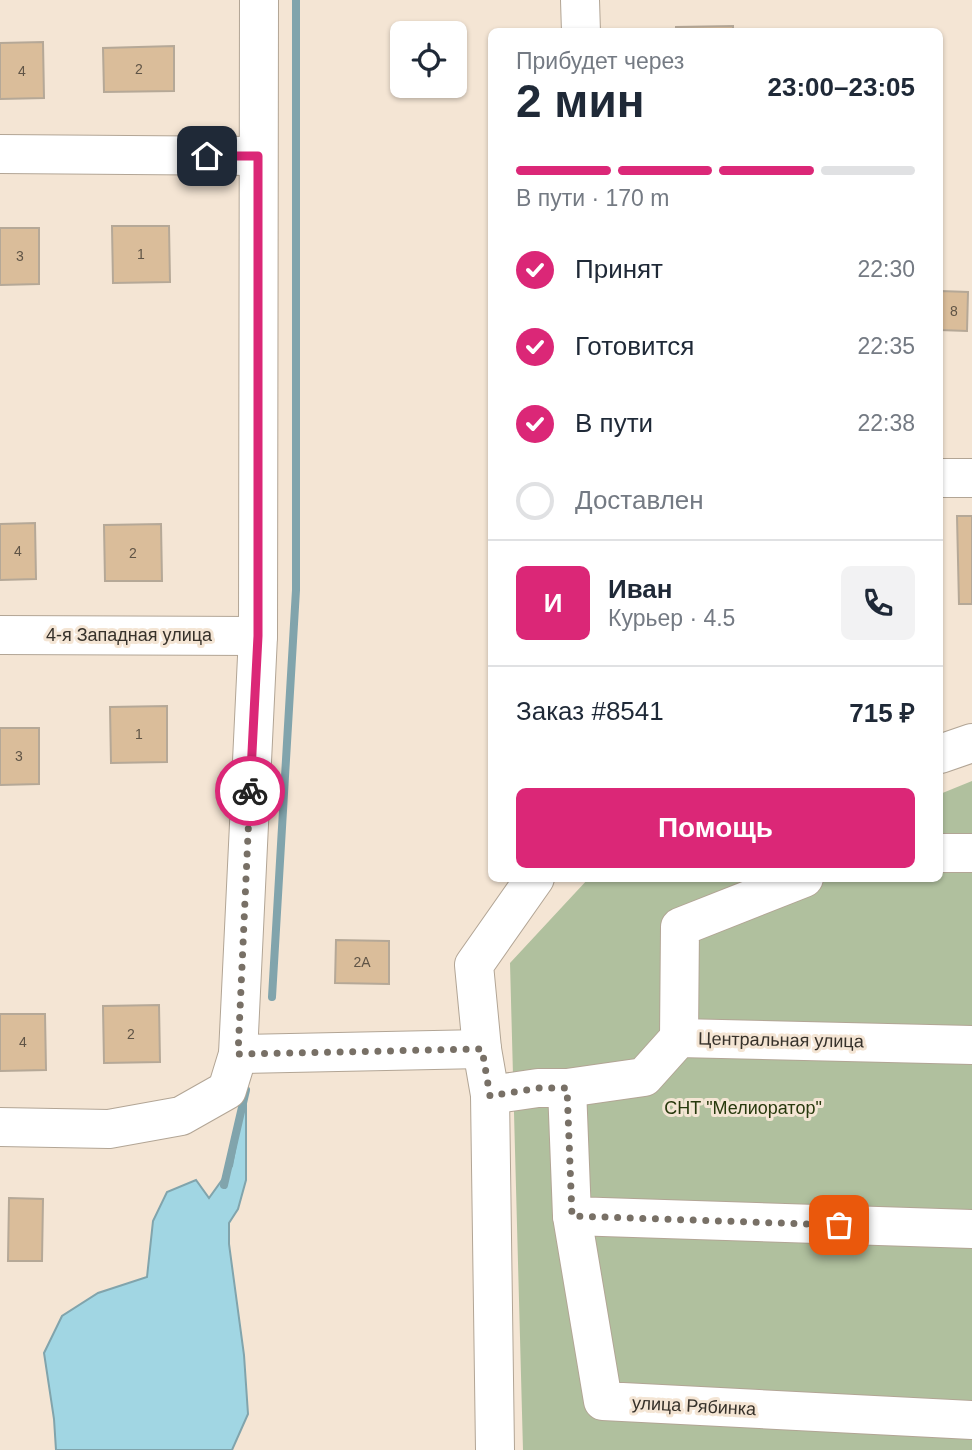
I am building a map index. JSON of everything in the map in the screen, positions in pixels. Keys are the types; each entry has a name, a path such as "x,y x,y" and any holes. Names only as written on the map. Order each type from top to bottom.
{"street":[{"path":"0,1127 109,1129 181,1116 227,1090 238,1054 258,636 259,0"},
{"path":"580,0 581,28"},
{"path":"0,155 258,156"},
{"path":"943,478 972,478"},
{"name":"4-я Западная улица","path":"0,635 258,636"},
{"path":"943,753 972,743"},
{"path":"943,853 972,853"},
{"path":"495,1450 490,1096 482,1049 474,965 532,882"},
{"path":"679,1038 680,927 794,882"},
{"name":"Центральная улица","path":"490,1096 644,1077 679,1038 972,1045"},
{"path":"238,1054 482,1049"},
{"path":"567,1088 572,1216 972,1229"},
{"name":"улица Рябинка","path":"572,1216 603,1401 972,1420"}],"green space":[{"name":"СНТ \"Мелиоратор\"","path":"972,781 972,1450 523,1450 510,963 585,882 943,882 943,793"}],"water":[{"path":"246,1090 246,1180 238,1209 229,1223 229,1244 244,1355 248,1414 232,1450 56,1450 44,1353 62,1316 98,1293 147,1277 153,1221 167,1192 196,1180 209,1198 232,1166"}],"building":[{"path":"733,26 733,28 676,28"},
{"path":"43,42 44,98 0,99 0,43"},
{"path":"174,46 174,91 104,92 103,48"},
{"path":"112,226 169,226 170,282 113,283"},
{"path":"0,228 39,228 39,284 0,285"},
{"path":"943,291 968,292 967,331 943,330"},
{"path":"957,516 972,516 972,604 959,604"},
{"path":"35,523 36,579 0,580 0,524"},
{"path":"161,524 162,581 105,581 104,525"},
{"path":"167,706 167,762 111,763 110,707"},
{"path":"0,728 39,728 39,784 0,785"},
{"path":"336,940 389,941 389,984 335,983"},
{"path":"159,1005 160,1062 104,1063 103,1006"},
{"path":"0,1014 45,1014 46,1070 0,1071"},
{"path":"9,1198 43,1199 42,1261 8,1261"}],"waterway":[{"path":"272,997 296,590 296,0"},
{"path":"224,1185 246,1090"}],"way so far":[{"path":"250,791 238,1054 482,1049 490,1096 538,1088 567,1088 572,1216 839,1225"}],"route":[{"path":"207,156 258,156 258,636 250,791"}]}
